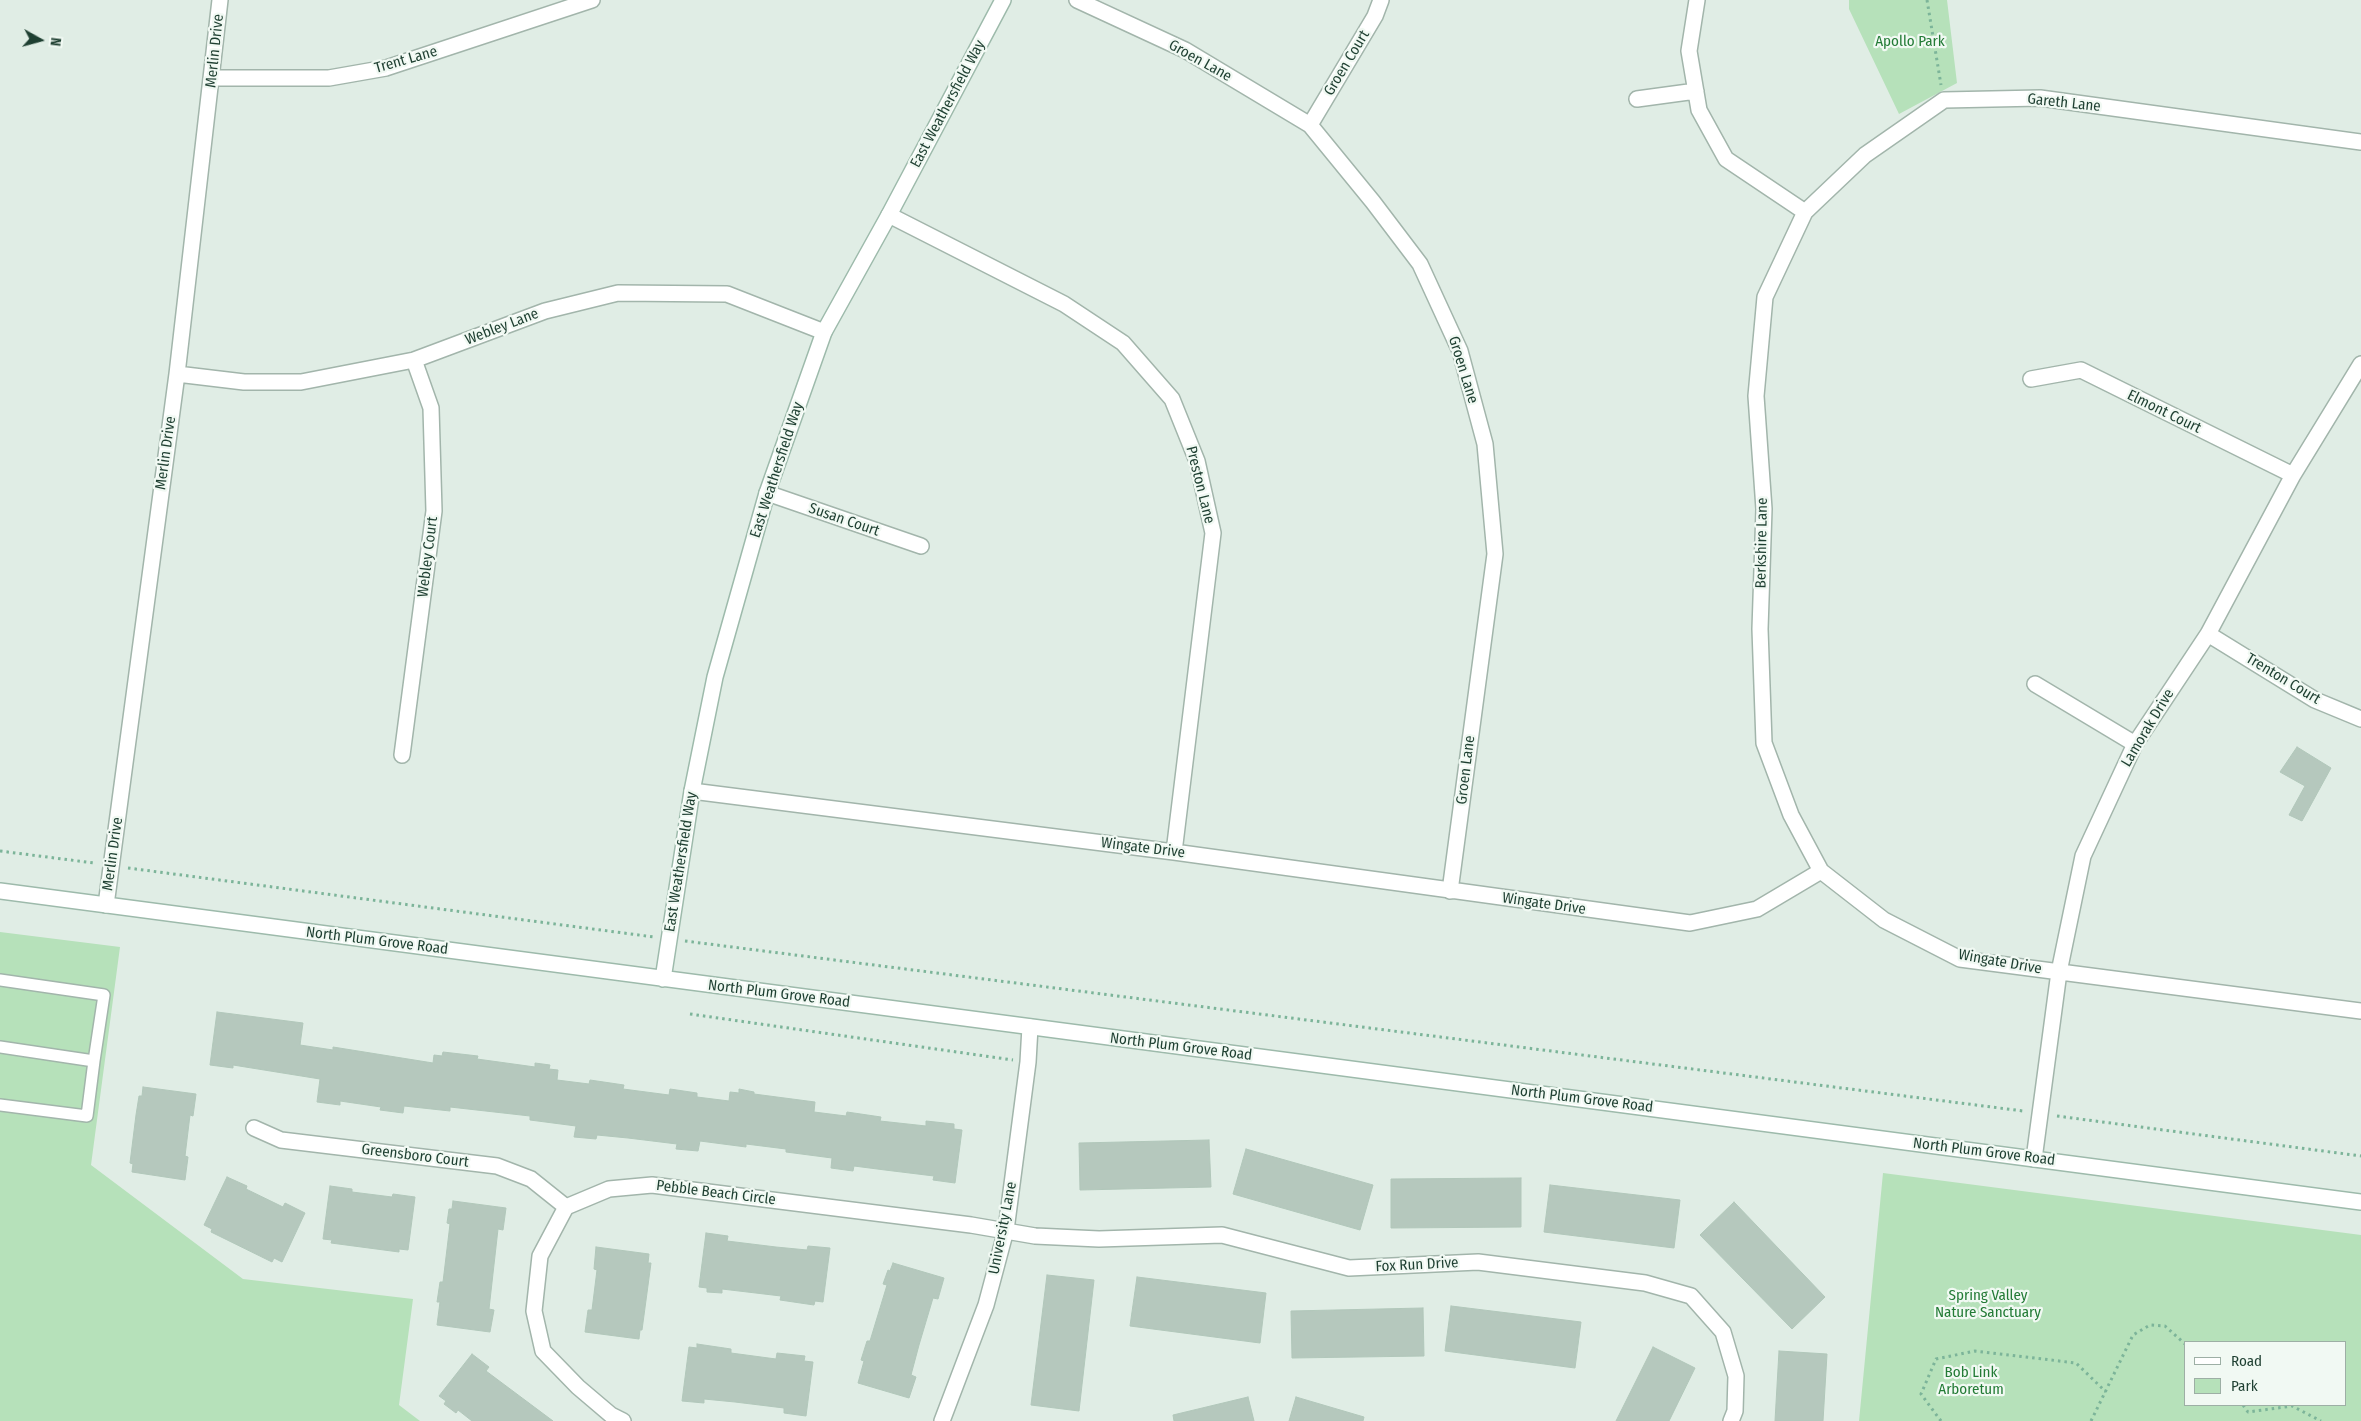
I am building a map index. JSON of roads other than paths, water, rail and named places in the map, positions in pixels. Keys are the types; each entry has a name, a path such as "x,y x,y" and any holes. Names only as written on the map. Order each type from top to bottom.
{"street":[{"name":"Merlin Drive","path":"106,905 177,374 220,0"},
{"name":"Trent Lane","path":"212,78 329,78 386,68 592,0"},
{"name":"East Weathersfield Way","path":"663,978 692,790 715,677 768,493 824,332 889,215 1003,0"},
{"name":"Groen Lane","path":"1077,0 1185,50 1310,125 1373,202 1420,264 1460,351 1485,444 1494,554 1450,891"},
{"name":"Groen Court","path":"1310,125 1375,16 1381,0"},
{"path":"1697,0 1689,51 1699,110 1726,159 1805,212"},
{"path":"1637,99 1696,91"},
{"name":"Gareth Lane","path":"1805,212 1865,155 1944,100 2040,98 2361,142"},
{"name":"Berkshire Lane","path":"1805,212 1765,297 1756,396 1764,509 1760,629 1764,743 1791,815 1821,870"},
{"name":"Preston Lane","path":"889,215 1064,304 1123,344 1172,399 1197,460 1212,534 1174,852"},
{"name":"Webley Lane","path":"177,374 244,382 301,382 414,360 545,311 618,293 727,294 824,332"},
{"name":"Webley Court","path":"402,755 434,511 431,408 414,360"},
{"name":"Elmont Court","path":"2031,379 2080,370 2293,475"},
{"name":"Lamorak Drive","path":"2034,1159 2059,972 2083,856 2135,744 2208,634 2293,475 2360,371"},
{"name":"Susan Court","path":"768,493 921,546"},
{"name":"Trenton Court","path":"2208,634 2315,700 2361,719"},
{"path":"2036,684 2135,744"},
{"name":"Wingate Drive","path":"692,790 1174,852 1690,923 1757,909 1821,870 1884,920 1960,959 2361,1011"},
{"name":"North Plum Grove Road","path":"0,891 2361,1202"},
{"name":"University Lane","path":"942,1421 986,1305 1006,1230 1028,1062 1030,1027"},
{"name":"Greensboro Court","path":"254,1128 281,1140 497,1166 531,1179 566,1207"},
{"name":"Pebble Beach Circle","path":"566,1207 609,1189 652,1185 1006,1230"},
{"path":"566,1207 540,1256 534,1311 543,1351 611,1415 623,1421"},
{"name":"Fox Run Drive","path":"1006,1230 1035,1236 1099,1239 1222,1235 1349,1268 1478,1262 1645,1283 1691,1296 1724,1332 1736,1376 1735,1411 1731,1421"}],"lane":[{"path":"0,980 104,995 87,1116 0,1105"},
{"path":"0,1047 94,1061"}],"park label":[{"name":"Apollo Park","path":"1910,42"},
{"name":"Spring Valley Nature Sanctuary","path":"1988,1304"},
{"name":"Bob Link Arboretum","path":"1971,1382"}]}
